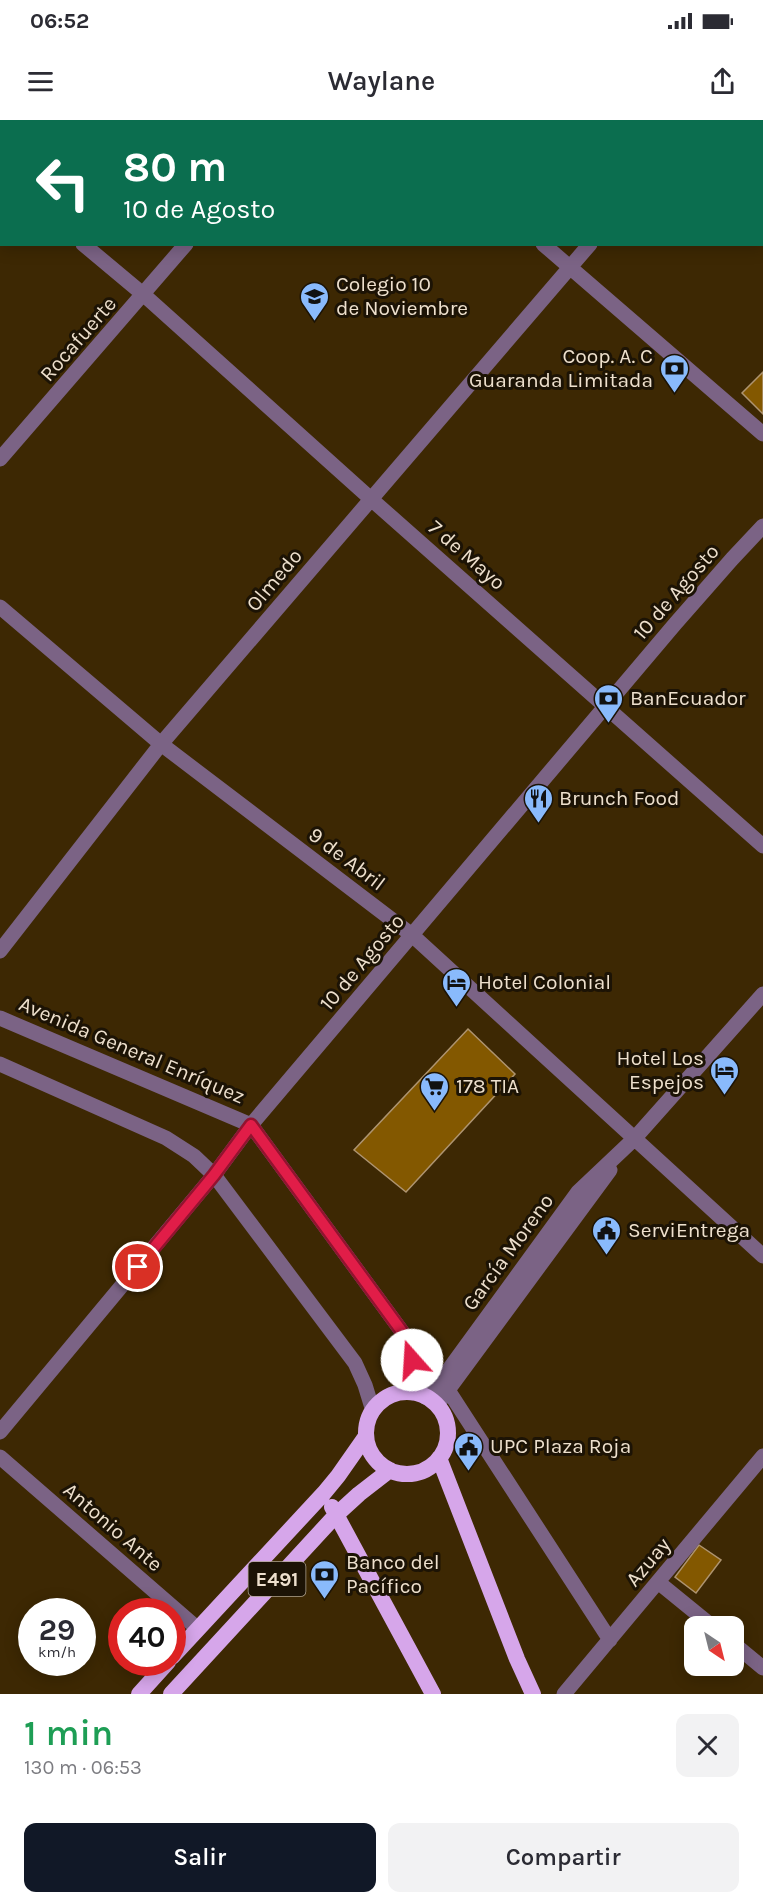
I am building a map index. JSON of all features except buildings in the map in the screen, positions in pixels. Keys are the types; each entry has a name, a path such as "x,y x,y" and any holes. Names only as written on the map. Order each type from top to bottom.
{"highway":[{"path":"366,1436 368,1447 381,1465 403,1474 417,1473 429,1467 439,1458 445,1448 447,1425 443,1414 425,1398 402,1393 381,1402 373,1411"},
{"name":"E491","path":"186,1642 338,1476 366,1436 366,1427 373,1411"},
{"path":"439,1458 517,1659 533,1694"},
{"name":"E491","path":"171,1694 336,1515 390,1470"},
{"path":"324,1493 433,1694"},
{"path":"139,1694 155,1676"}],"street":[{"name":"7 de Mayo","path":"85,246 144,294 371,499 763,846"},
{"name":"Rocafuerte","path":"0,459 184,246"},
{"path":"545,246 763,434"},
{"name":"Olmedo","path":"0,951 161,744 588,246"},
{"name":"10 de Agosto","path":"0,1432 214,1175 251,1125 606,706 763,526"},
{"name":"9 de Abril","path":"0,607 161,744 412,935 763,1256"},
{"name":"García Moreno","path":"425,1398 439,1383 578,1192 634,1139 763,994"},
{"name":"Avenida General Enríquez","path":"0,1018 251,1125 403,1333 425,1398"},
{"path":"0,1064 166,1138 194,1156 214,1175 355,1364 365,1385 373,1411"},
{"name":"García Moreno","path":"425,1398 448,1390 634,1139"},
{"path":"448,1390 610,1640"},
{"name":"Azuay","path":"564,1694 763,1456"},
{"name":"Antonio Ante","path":"0,1457 198,1629"},
{"path":"658,1582 700,1616"},
{"path":"744,1652 763,1668"}],"place":[{"name":"Colegio 10 de Noviembre","path":"315,322"},
{"name":"Coop. A. C Guaranda Limitada","path":"674,394"},
{"name":"BanEcuador","path":"609,724"},
{"name":"Brunch Food","path":"538,824"},
{"name":"Hotel Colonial","path":"457,1008"},
{"name":"Hotel Los Espejos","path":"725,1096"},
{"name":"178 TIA","path":"435,1112"},
{"name":"ServiEntrega","path":"607,1256"},
{"name":"UPC Plaza Roja","path":"469,1472"},
{"name":"Banco del Pacífico","path":"325,1600"}],"route":[{"path":"138,1267 214,1175 251,1125 403,1333 412,1360"}]}
